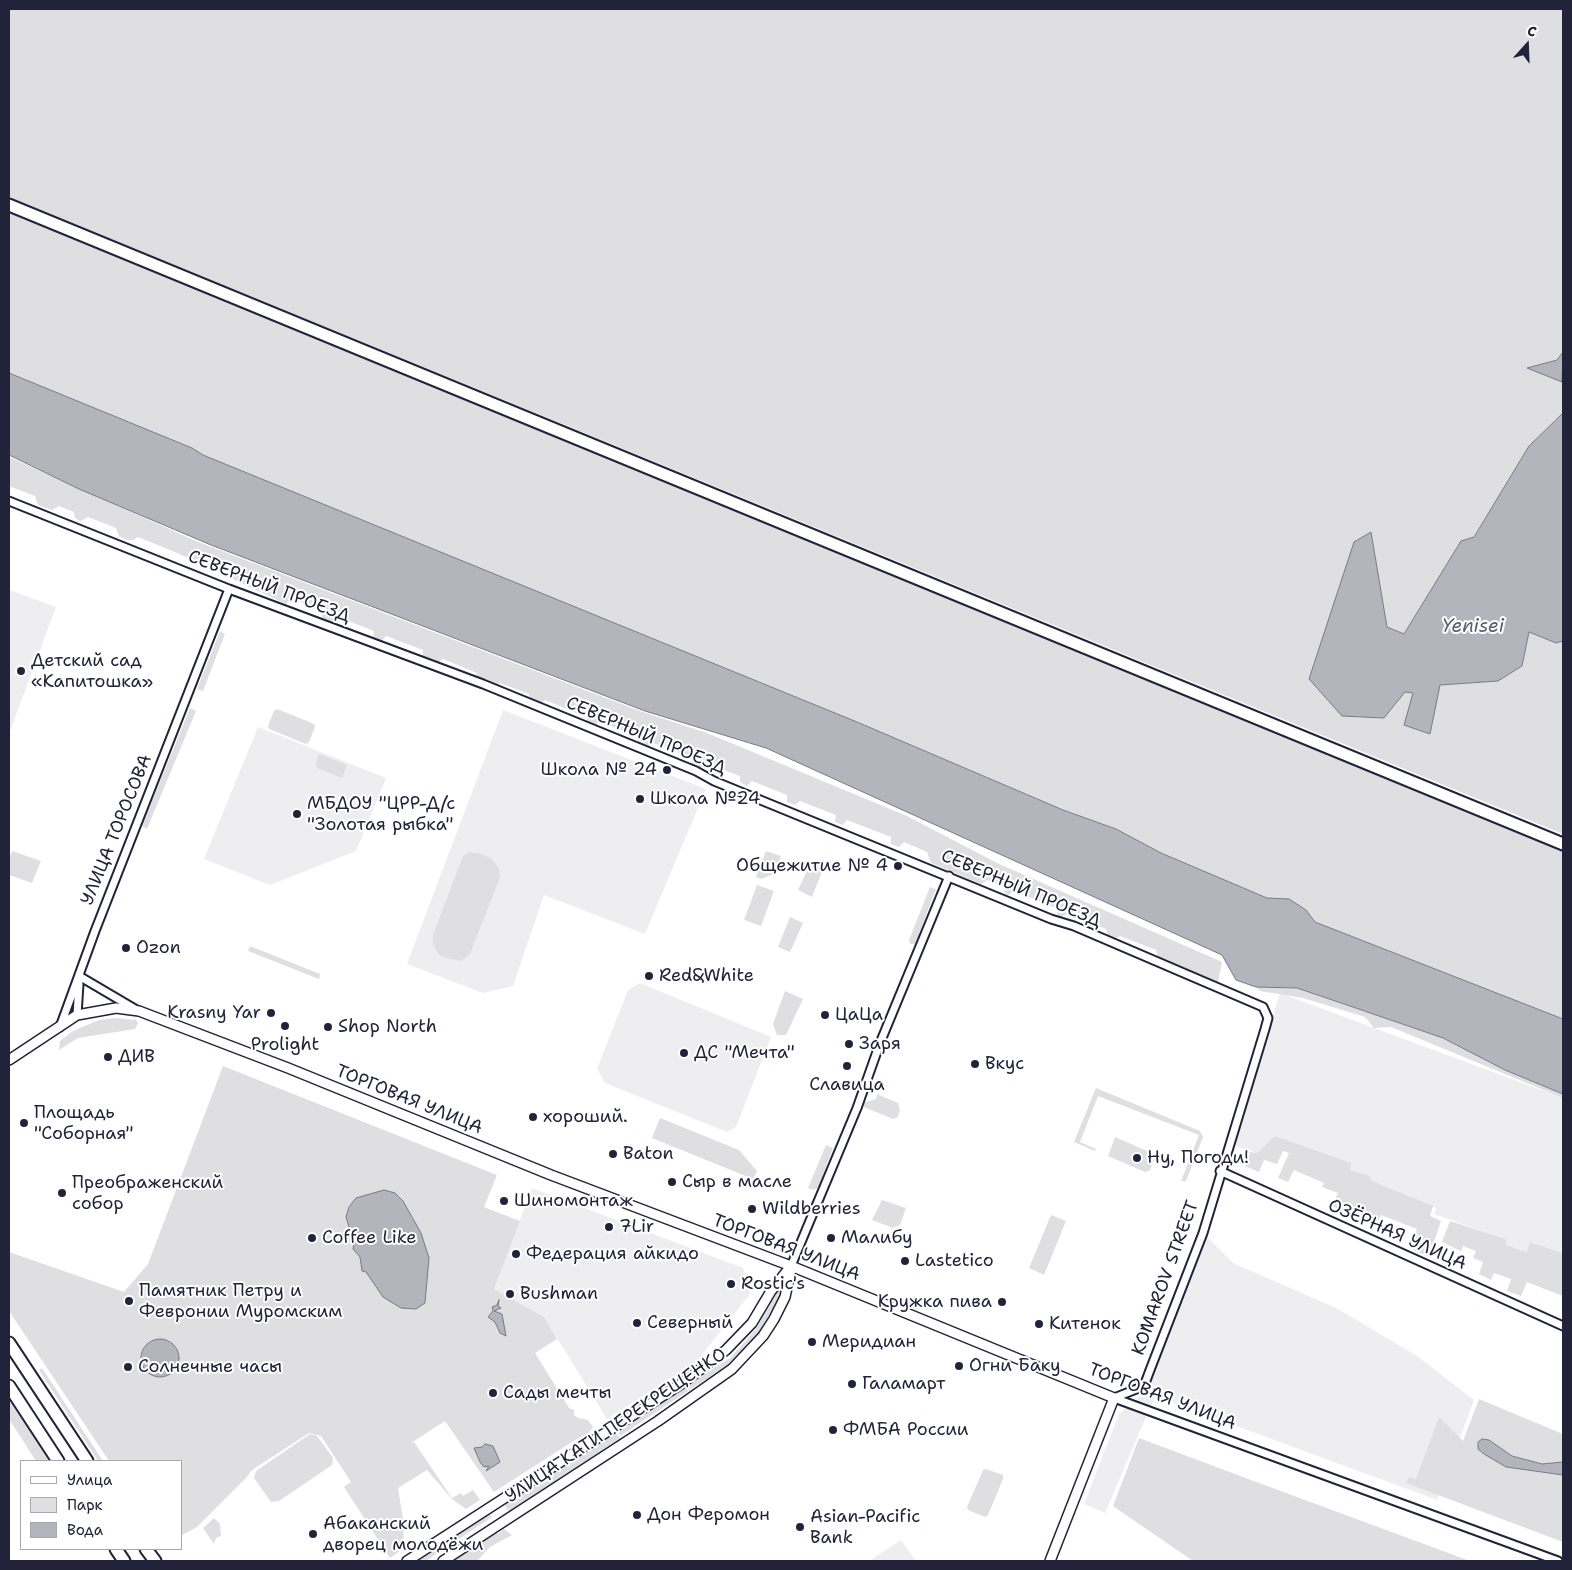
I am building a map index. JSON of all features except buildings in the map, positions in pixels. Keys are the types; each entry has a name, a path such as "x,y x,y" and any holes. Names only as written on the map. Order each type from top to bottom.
{"main road":[{"path":"9,205 1563,844"},
{"path":"9,1343 86,1460"},
{"path":"9,1386 57,1460"},
{"path":"117,1550 124,1561"},
{"path":"147,1550 155,1561"}],"street":[{"name":"СЕВЕРНЫЙ ПРОЕЗД","path":"9,501 229,589 483,684 696,771 714,781 1052,919 1074,926 1263,1007 1266,1011"},
{"name":"УЛИЦА ТОРОСОВА","path":"60,1027 94,931 229,589"},
{"name":"УЛИЦА КАТИ ПЕРЕКРЕЩЕНКО","path":"443,1561 658,1420 732,1369 763,1336 785,1297 791,1266 857,1108 880,1043 949,876"},
{"path":"79,976 92,986 139,1011"},
{"path":"77,1015 79,976"},
{"path":"70,1001 72,1010 77,1015"},
{"name":"ТОРГОВАЯ УЛИЦА","path":"60,1027 77,1015 116,1008 139,1011 288,1068 560,1178 791,1266 1114,1398 1558,1561"},
{"name":"KOMAROV STREET","path":"1114,1398 1144,1386 1203,1233 1220,1171 1265,1029 1268,1018 1266,1011"},
{"path":"9,1060 60,1027"},
{"name":"ОЗЁРНАЯ УЛИЦА","path":"1220,1171 1563,1326"},
{"name":"УЛИЦА КАТИ ПЕРЕКРЕЩЕНКО","path":"407,1561 681,1384 726,1350 752,1323 771,1291 791,1266"},
{"path":"1050,1561 1114,1398"}],"shaded area":[{"name":"Детский сад «Капитошка»","path":"9,590 56,607 9,734"},
{"path":"503,710 706,789 645,934 544,895 513,986 483,993 407,964"},
{"name":"МБДОУ \"ЦРР-Д/с \"Золотая рыбка\"","path":"258,727 386,778 356,851 270,885 204,859"},
{"name":"ДС \"Мечта\"","path":"640,983 771,1037 736,1127 727,1132 605,1083 597,1069 628,990"},
{"path":"1280,993 1563,1098 1563,1253 1531,1242 1528,1252 1506,1245 1505,1239 1434,1214 1436,1208 1372,1181 1368,1175 1350,1170 1350,1163 1275,1136 1257,1153 1232,1145"},
{"path":"532,1188 743,1268 750,1294 697,1361 607,1419 544,1317 494,1289"},
{"path":"1207,1237 1233,1263 1338,1309 1417,1356 1474,1400 1437,1500 1155,1396 1105,1513 1084,1504 1119,1414 1148,1389"},
{"path":"901,1540 916,1561 869,1561"}],"green space":[{"path":"9,9 1563,9 1563,352 1557,360 1528,368 1563,382 1563,413 1529,446 1473,538 1461,541 1404,634 1387,627 1371,532 1384,718 1405,692 1413,693 1440,685 1498,681 1522,666 1529,632 1556,643 1563,641 1563,834 9,197"},
{"path":"9,211 1563,850 1563,1019 1315,922 1306,910 1281,898 1267,898 1161,853 1116,829 1063,810 857,722 203,455 192,448 9,373"},
{"path":"9,457 196,541 640,711 707,733 907,816 997,863 1222,962 1218,982 1158,958 1156,950 1120,936 1114,939 1108,937 1106,929 1068,913 1062,917 1058,916 1056,908 1014,891 1008,895 1005,894 1004,887 987,880 981,884 931,863 927,852 904,842 899,847 891,844 891,837 847,820 843,825 835,822 836,815 800,801 795,805 787,802 787,795 752,781 747,786 740,782 740,776 704,763 700,769 692,765 692,758 653,743 649,747 638,743 638,736 600,722 595,726 587,723 586,717 545,700 540,705 530,701 529,694 500,683 496,687 476,679 477,673 443,659 438,663 423,657 423,650 386,636 381,641 373,638 374,631 338,617 332,622 322,618 322,611 291,598 286,604 175,552 138,537 133,540 127,540 119,536 116,528 88,517 81,521 75,518 74,512 59,506 52,510 38,505 35,496 9,486"},
{"path":"220,631 225,634 203,691 197,689"},
{"path":"190,708 196,711 147,829 142,826"},
{"path":"277,709 314,724 315,727 309,742 306,744 269,729 268,726 274,711"},
{"path":"319,754 347,765 342,778 317,768 316,763"},
{"path":"12,851 41,861 32,883 9,875 9,859"},
{"path":"766,851 781,856 774,874 761,879 756,877"},
{"path":"470,852 482,854 492,859 499,868 500,877 470,954 461,961 439,955 433,943 433,935 463,856"},
{"path":"810,864 823,869 812,897 798,890"},
{"path":"757,885 774,891 761,926 744,920"},
{"path":"930,887 936,889 915,944 910,944 909,940"},
{"path":"790,917 803,923 790,952 778,947"},
{"path":"250,946 320,974 319,979 248,951"},
{"path":"1256,987 1297,988 1443,1038 1505,1070 1563,1094 1563,1098 1391,1027 1374,1028 1365,1017 1303,998 1260,991"},
{"path":"785,991 803,999 786,1035 777,1035 773,1024"},
{"path":"117,1018 136,1020 138,1023 135,1029 78,1038 59,1050 60,1041 73,1031 99,1020"},
{"path":"223,1066 497,1175 484,1207 520,1221 494,1289 544,1317 557,1339 535,1353 569,1408 574,1410 574,1415 588,1420 593,1427 589,1433 494,1492 445,1421 408,1445 414,1442 452,1498 461,1493 463,1496 473,1490 480,1500 466,1509 452,1499 427,1470 398,1488 403,1519 404,1548 390,1558 344,1487 351,1482 321,1436 309,1433 252,1470 197,1527 182,1535 182,1460 108,1460 9,1311 9,1252 124,1292 148,1264"},
{"path":"1096,1088 1200,1131 1203,1137 1186,1181 1181,1181 1199,1135 1098,1096 1080,1142 1096,1149 1095,1151 1074,1142"},
{"path":"877,1094 898,1103 900,1110 898,1117 893,1119 864,1107 862,1103 876,1099"},
{"path":"660,1118 739,1150 757,1171 753,1179 652,1138"},
{"path":"1275,1136 1351,1163 1350,1170 1368,1175 1372,1181 1433,1206 1430,1216 1441,1221 1429,1257 1410,1248 1417,1229 1381,1215 1376,1225 1332,1206 1338,1193 1322,1187 1324,1183 1294,1170 1288,1182 1278,1178 1289,1153 1283,1151 1277,1164 1264,1160 1259,1172 1245,1166 1250,1152 1257,1153"},
{"path":"1115,1137 1156,1155 1150,1170 1145,1172 1108,1156"},
{"path":"826,1145 833,1148 818,1188 813,1190 808,1188"},
{"path":"882,1200 906,1208 900,1225 893,1228 872,1220"},
{"path":"1051,1215 1066,1221 1044,1275 1029,1268"},
{"path":"1450,1221 1506,1239 1506,1245 1527,1252 1530,1242 1563,1253 1563,1296 1527,1282 1521,1296 1507,1291 1511,1279 1494,1273 1491,1280 1479,1274 1483,1262 1473,1258 1476,1251 1463,1246 1461,1251 1442,1242"},
{"path":"782,1284 783,1291 760,1332 729,1364 620,1436 617,1429 730,1358 756,1329"},
{"path":"42,1368 102,1460 97,1460 39,1370"},
{"path":"9,1395 52,1460 35,1460 9,1419"},
{"path":"1479,1399 1563,1434 1563,1462 1542,1464 1512,1456 1489,1440 1506,1467 1563,1475 1563,1542 1406,1483 1409,1477 1416,1479 1439,1417 1463,1441"},
{"path":"615,1432 620,1438 509,1511 504,1504"},
{"path":"310,1434 317,1436 333,1458 332,1465 279,1501 271,1502 254,1478 256,1471"},
{"path":"1139,1438 1470,1561 1193,1561 1113,1506"},
{"path":"986,1469 1003,1475 1003,1479 988,1515 985,1517 968,1510 967,1507 983,1470"},
{"path":"489,1513 492,1517 426,1561 417,1561"},
{"path":"214,1518 220,1524 221,1536 216,1538 214,1544 203,1528"},
{"path":"504,1529 512,1535 490,1547 477,1561 447,1561 494,1530 498,1534"}],"water":[{"path":"1563,352 1562,382 1527,368 1557,360"},
{"path":"9,373 192,448 203,455 857,722 1063,810 1116,829 1161,853 1267,898 1289,899 1306,910 1315,922 1563,1019 1563,1094 1505,1070 1443,1038 1297,988 1256,987 1236,980 1222,955 766,748 645,711 211,545 79,489 9,455"},
{"name":"Yenisei","path":"1563,413 1563,641 1556,643 1529,632 1522,666 1498,681 1440,685 1430,734 1404,725 1413,693 1405,692 1384,718 1342,716 1309,679 1354,542 1371,532 1387,627 1404,634 1461,541 1474,537 1529,446"},
{"path":"384,1190 395,1193 403,1201 421,1233 429,1258 425,1303 416,1309 401,1308 383,1297 366,1272 362,1271 360,1257 353,1249 354,1244 346,1217 349,1207 356,1198"},
{"path":"499,1300 498,1306 501,1308 494,1311 502,1314 506,1336 500,1333 495,1322 488,1317 493,1311 492,1307 497,1305"},
{"path":"160,1339 174,1344 179,1358 174,1372 160,1377 146,1372 141,1358 146,1344"},
{"path":"1482,1439 1489,1440 1512,1456 1542,1464 1563,1462 1563,1475 1506,1467 1478,1449 1478,1442"},
{"path":"485,1444 493,1446 500,1462 486,1471 489,1466 484,1467 474,1448 482,1447"}],"place":[{"name":"Детский сад «Капитошка»","path":"21,671"},
{"name":"Школа № 24","path":"667,770"},
{"name":"Школа №24","path":"640,799"},
{"name":"МБДОУ \"ЦРР-Д/с \"Золотая рыбка\"","path":"297,814"},
{"name":"Общежитие № 4","path":"898,866"},
{"name":"Ozon","path":"126,948"},
{"name":"Red&White","path":"649,976"},
{"name":"Krasny Yar","path":"271,1013"},
{"name":"ЦаЦа","path":"825,1015"},
{"name":"Prolight","path":"285,1026"},
{"name":"Shop North","path":"328,1027"},
{"name":"Заря","path":"849,1044"},
{"name":"ДС \"Мечта\"","path":"684,1053"},
{"name":"ДИВ","path":"108,1057"},
{"name":"Вкус","path":"975,1064"},
{"name":"Славица","path":"847,1066"},
{"name":"хороший.","path":"533,1117"},
{"name":"Площадь \"Соборная\"","path":"24,1123"},
{"name":"Baton","path":"613,1154"},
{"name":"Ну, Погоди!","path":"1137,1158"},
{"name":"Сыр в масле","path":"672,1182"},
{"name":"Преображенский собор","path":"62,1193"},
{"name":"Шиномонтаж","path":"504,1201"},
{"name":"Wildberries","path":"752,1209"},
{"name":"7Lir","path":"609,1227"},
{"name":"Coffee Like","path":"312,1238"},
{"name":"Малибу","path":"831,1238"},
{"name":"Федерация айкидо","path":"516,1254"},
{"name":"Lastetico","path":"905,1261"},
{"name":"Rostic's","path":"731,1284"},
{"name":"Bushman","path":"510,1294"},
{"name":"Памятник Петру и Февронии Муромским","path":"129,1301"},
{"name":"Кружка пива","path":"1002,1302"},
{"name":"Северный","path":"637,1323"},
{"name":"Китенок","path":"1039,1324"},
{"name":"Меридиан","path":"812,1342"},
{"name":"Огни Баку","path":"959,1366"},
{"name":"Солнечные часы","path":"128,1367"},
{"name":"Галамарт","path":"852,1384"},
{"name":"Сады мечты","path":"493,1393"},
{"name":"ФМБА России","path":"833,1430"},
{"name":"Дон Феромон","path":"637,1515"},
{"name":"Asian-Pacific Bank","path":"800,1527"},
{"name":"Абаканский дворец молодёжи","path":"313,1534"}]}
